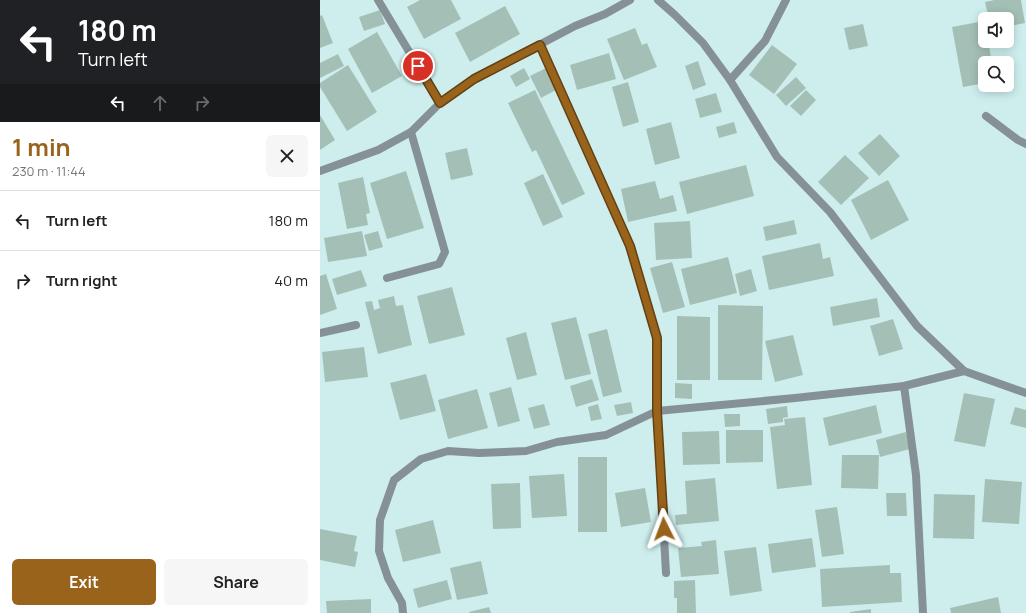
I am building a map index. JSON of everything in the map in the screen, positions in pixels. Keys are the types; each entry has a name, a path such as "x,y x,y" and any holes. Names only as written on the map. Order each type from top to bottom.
{"street":[{"path":"378,0 440,103"},
{"path":"320,170 378,150 411,132 440,103 474,79 575,26 605,14 630,0"},
{"path":"658,0 703,42 730,80 777,158 830,212 916,326 964,371 1026,393"},
{"path":"730,80 765,41 786,0"},
{"path":"540,45 630,246 657,338 657,411 666,573"},
{"path":"986,116 1018,140 1026,144"},
{"path":"387,278 439,264 445,252 411,132"},
{"path":"320,333 356,325"},
{"path":"403,613 402,603 388,578 380,551 380,520 394,480 421,459 448,451 479,453 526,451 556,442 606,435 657,411 904,386 964,371"},
{"path":"904,386 916,475 923,613"}],"building":[{"path":"420,0 451,0 461,19 424,39 407,7"},
{"path":"994,0 1021,0 1025,23 1014,25 1014,12 987,12 985,2"},
{"path":"505,6 520,34 470,62 455,33"},
{"path":"380,10 385,24 364,31 359,17"},
{"path":"322,15 333,43 320,48 320,16"},
{"path":"978,22 978,48 989,48 991,56 978,56 978,84 963,87 952,27"},
{"path":"863,24 868,46 849,50 844,28"},
{"path":"635,28 642,45 647,43 657,67 624,80 607,39"},
{"path":"377,32 402,76 372,93 348,49"},
{"path":"772,45 797,64 774,94 749,75"},
{"path":"609,53 616,79 577,90 570,65"},
{"path":"338,54 344,66 320,78 320,63"},
{"path":"698,61 706,85 693,90 685,66"},
{"path":"348,65 377,112 347,131 320,87 320,83"},
{"path":"524,68 530,79 516,87 510,76"},
{"path":"546,68 556,90 541,98 530,76"},
{"path":"796,77 806,88 786,106 776,95"},
{"path":"628,82 639,122 623,127 612,87"},
{"path":"535,90 585,194 562,205 536,150 532,152 508,103"},
{"path":"806,90 816,100 801,116 790,106"},
{"path":"716,93 722,112 700,118 695,99"},
{"path":"320,115 335,140 320,150"},
{"path":"671,122 680,158 655,165 646,129"},
{"path":"734,122 737,133 719,138 716,127"},
{"path":"880,134 900,156 879,176 858,153"},
{"path":"467,148 473,175 451,180 445,153"},
{"path":"845,155 869,178 841,205 818,182"},
{"path":"746,165 754,196 687,214 679,182"},
{"path":"406,171 424,228 387,239 370,183"},
{"path":"543,174 563,217 543,226 524,183"},
{"path":"363,177 370,213 366,214 368,225 347,229 338,183"},
{"path":"888,180 909,220 871,240 851,200"},
{"path":"655,181 660,199 673,195 677,211 628,222 621,189"},
{"path":"794,220 797,234 766,241 763,227"},
{"path":"690,221 692,258 656,260 654,223"},
{"path":"362,231 367,256 328,262 324,238"},
{"path":"378,231 383,247 369,251 364,235"},
{"path":"820,243 823,259 830,257 834,276 769,290 762,256"},
{"path":"728,257 737,293 690,305 681,269"},
{"path":"672,262 685,307 663,313 650,268"},
{"path":"751,269 757,291 740,296 735,274"},
{"path":"361,270 367,286 337,295 332,279"},
{"path":"326,274 337,309 320,315 320,276"},
{"path":"452,287 465,335 429,344 417,296"},
{"path":"394,296 396,306 403,305 412,345 378,354 365,302 372,301 374,310 380,308 378,300"},
{"path":"877,298 880,317 833,326 830,307"},
{"path":"718,305 763,306 762,380 718,380"},
{"path":"677,316 710,317 710,380 677,380"},
{"path":"576,317 591,374 565,380 551,323"},
{"path":"893,319 903,349 879,356 870,326"},
{"path":"607,329 622,392 603,397 588,334"},
{"path":"526,332 537,375 517,380 506,338"},
{"path":"793,335 803,375 775,382 765,341"},
{"path":"364,347 368,377 325,382 322,352"},
{"path":"426,374 436,411 400,420 390,383"},
{"path":"592,379 599,400 576,407 570,386"},
{"path":"675,383 692,384 692,399 675,398"},
{"path":"511,387 520,421 498,427 489,393"},
{"path":"477,389 488,428 448,439 438,400"},
{"path":"964,393 995,399 985,447 954,441"},
{"path":"631,402 633,413 617,416 614,405"},
{"path":"544,404 550,425 534,429 528,408"},
{"path":"598,404 602,419 591,421 588,407"},
{"path":"876,405 882,433 829,446 823,418"},
{"path":"787,406 788,417 783,418 783,422 768,424 766,409"},
{"path":"1015,407 1026,410 1026,428 1010,424"},
{"path":"724,414 740,414 740,426 725,427"},
{"path":"805,417 812,485 777,489 770,427 785,425 784,419"},
{"path":"726,430 763,430 763,462 726,463"},
{"path":"719,431 720,464 683,465 682,432"},
{"path":"906,432 910,449 880,457 876,440"},
{"path":"842,455 879,455 878,489 841,488"},
{"path":"578,457 607,457 607,532 578,532"},
{"path":"564,474 567,516 532,518 529,476"},
{"path":"715,478 719,521 676,525 675,515 687,514 685,481"},
{"path":"985,479 1022,482 1019,524 982,522"},
{"path":"520,483 521,528 493,529 491,484"},
{"path":"645,488 651,522 621,527 615,493"},
{"path":"886,493 906,493 907,516 887,516"},
{"path":"934,494 975,495 974,539 933,538"},
{"path":"837,507 844,554 822,557 815,510"},
{"path":"433,520 441,553 403,562 395,530"},
{"path":"320,529 357,536 354,551 358,552 355,567 320,560"},
{"path":"812,538 816,567 772,573 768,544"},
{"path":"716,540 719,574 681,577 678,548 702,546 701,542"},
{"path":"756,547 762,591 730,596 724,551"},
{"path":"481,561 488,594 457,600 450,568"},
{"path":"890,565 890,573 901,573 902,602 822,607 820,569"},
{"path":"447,580 452,599 418,608 413,589"},
{"path":"695,580 696,613 677,613 677,598 674,598 674,581"},
{"path":"998,597 1001,613 951,613 950,608"},
{"path":"371,599 371,613 327,613 326,601"},
{"path":"489,607 491,613 469,613 469,612"},
{"path":"871,609 871,613 850,613 850,612"}],"route":[{"path":"418,66 440,103 474,79 540,45 630,246 657,338 657,411 664,529"}]}
